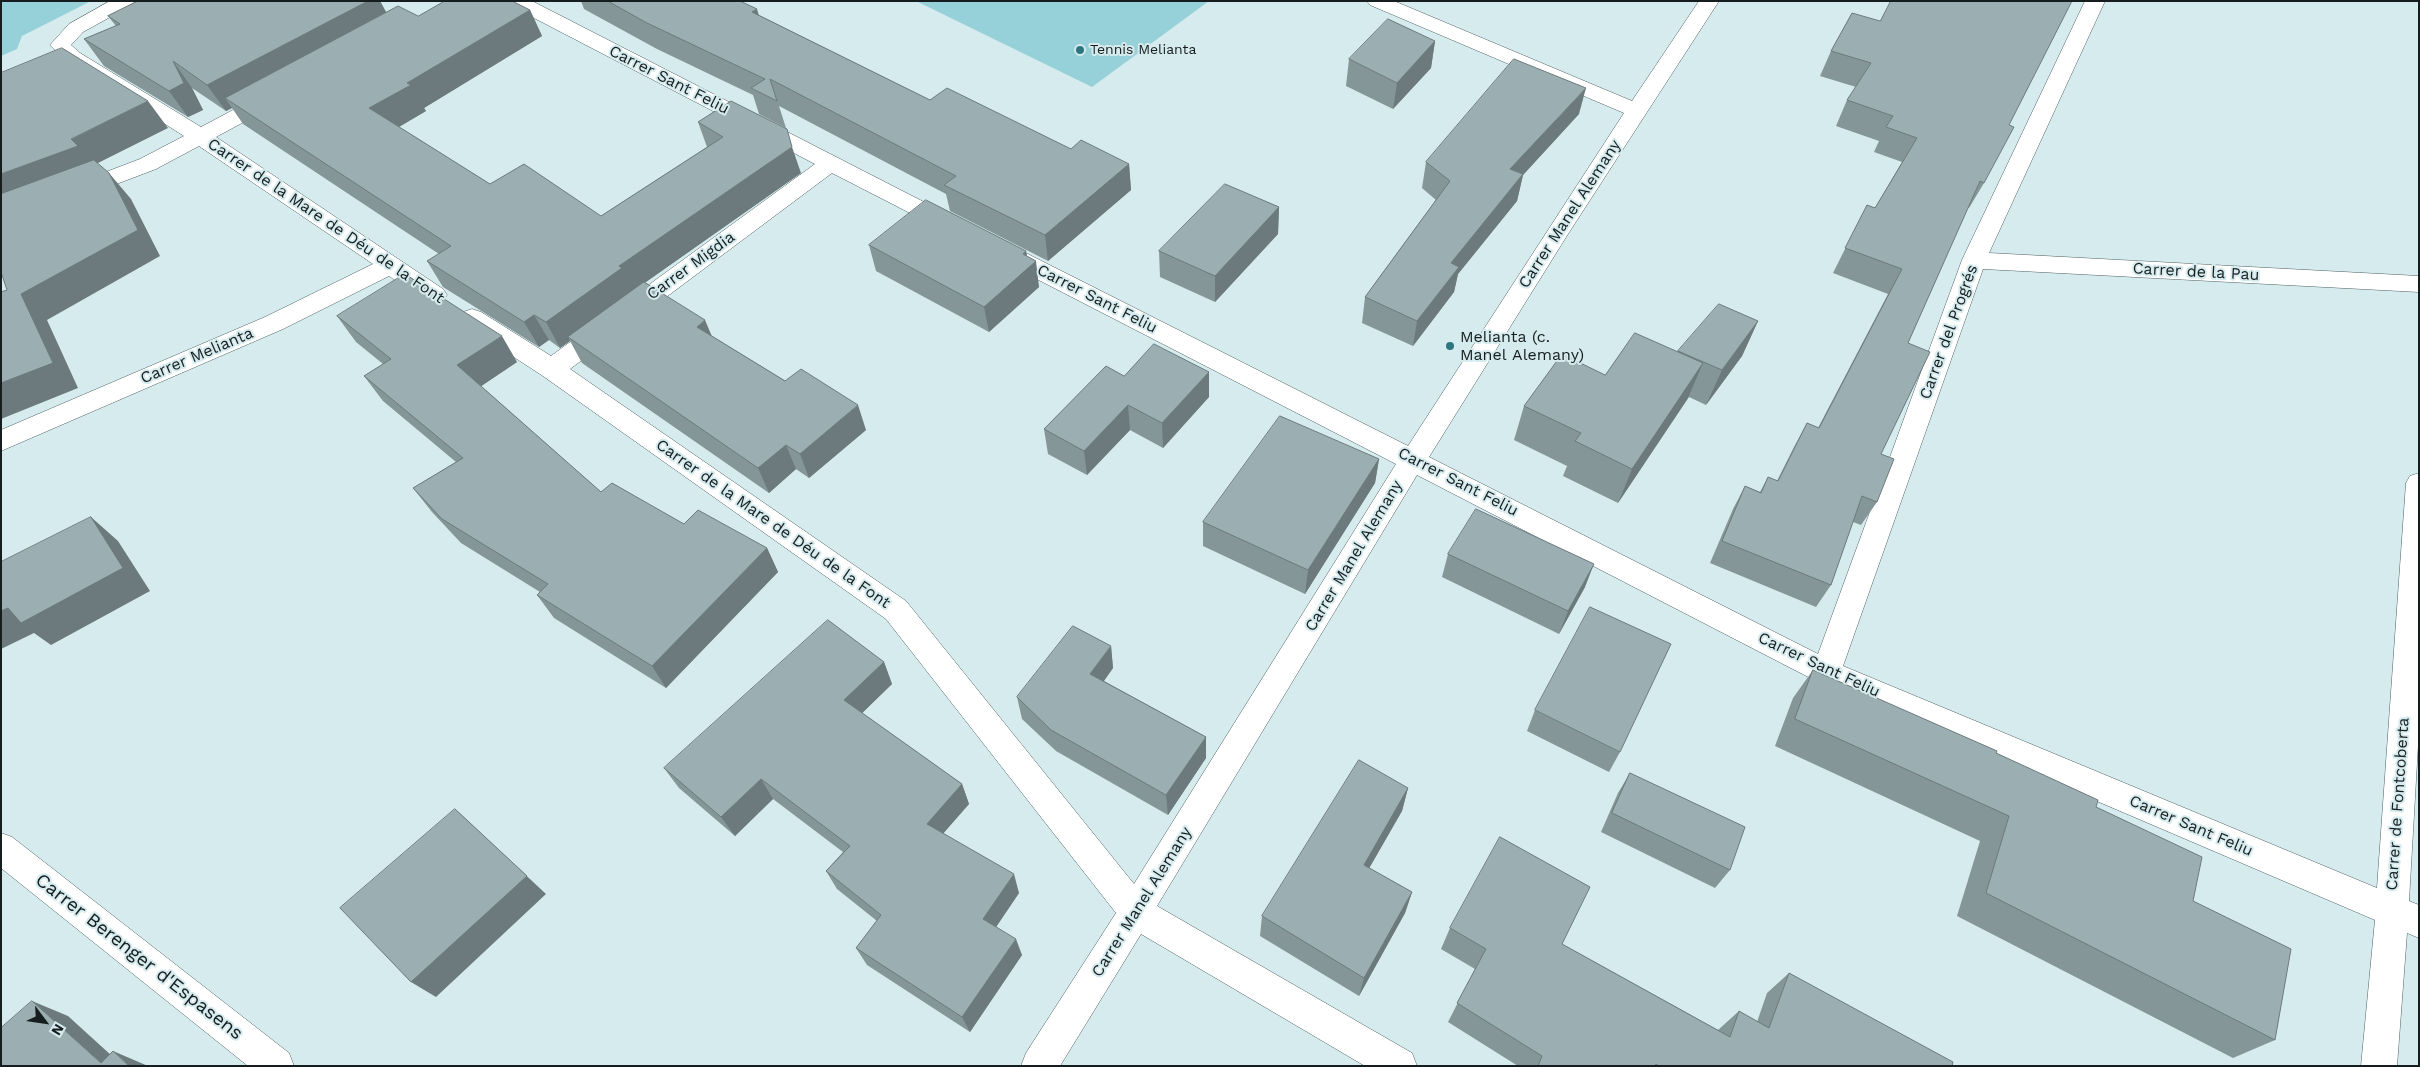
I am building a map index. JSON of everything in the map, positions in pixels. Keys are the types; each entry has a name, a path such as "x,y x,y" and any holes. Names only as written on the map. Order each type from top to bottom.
{"street":[{"name":"Carrer de la Mare de Déu de la Font","path":"125,1 76,28 60,45 73,57 202,137 389,266 552,369 896,610 1137,913 1399,1066"},
{"name":"Carrer Sant Feliu","path":"516,1 830,164 1413,459 1826,672 2405,916"},
{"path":"1377,1 1636,110"},
{"name":"Carrer Manel Alemany","path":"1039,1066 1137,913 1413,459 1636,110 1709,1"},
{"name":"Carrer del Progrés","path":"1826,672 1974,260 2095,1"},
{"path":"56,198 148,164 288,90"},
{"name":"Carrer Migdia","path":"552,369 830,164"},
{"name":"Carrer de la Pau","path":"1974,260 2419,284"},
{"name":"Carrer Melianta","path":"1,441 274,323 389,266"},
{"name":"Carrer de Fontcoberta","path":"2379,1066 2405,916 2419,483"},
{"name":"Carrer Berenger d'Espasens","path":"1,848 276,1066"}],"shaded area":[{"path":"1,1 91,1 22,36 17,49 1,56"},
{"name":"Tennis Melianta","path":"916,1 1209,1 1092,87"}],"building":[{"path":"138,1 368,1 207,85 173,61 184,83 169,91 84,39 120,24 108,16"},
{"path":"445,1 512,1 530,10 407,83 411,85 369,108 490,184 524,164 601,216 723,137 698,122 731,101 787,129 792,147 619,266 622,268 546,322 534,315 524,322 427,261 451,246 225,98 398,6 418,16"},
{"path":"608,1 740,1 757,9 752,12 930,100 947,88 1071,149 1081,140 1129,164 1045,235 944,185 956,176 770,79 777,101 751,88 765,79 647,23"},
{"path":"1891,1 2072,1 2009,125 2014,127 1984,183 1980,181 1908,343 1930,352 1881,454 1894,459 1877,502 1862,496 1831,585 1722,541 1745,486 1761,493 1768,477 1778,481 1807,423 1819,428 1902,269 1845,248 1867,205 1875,208 1917,138 1886,127 1893,116 1847,100 1871,63 1831,51 1852,13 1880,21"},
{"path":"1388,19 1435,41 1397,83 1349,59"},
{"path":"62,48 148,101 71,139 78,146 1,174 1,73"},
{"path":"1514,59 1586,88 1510,169 1523,174 1451,263 1459,267 1417,321 1365,297 1450,181 1426,162"},
{"path":"94,160 109,173 138,230 21,294 53,363 1,383 1,292 7,290 1,272 1,194"},
{"path":"1225,184 1279,207 1215,276 1159,251"},
{"path":"926,200 1026,251 1023,254 1036,261 984,307 869,245"},
{"path":"405,274 502,336 457,365 601,492 612,483 684,524 698,510 767,548 652,666 537,595 548,584 442,519 413,488 463,458 364,376 391,359 337,316"},
{"path":"644,282 705,320 697,327 785,381 801,369 858,405 800,454 786,445 758,468 568,337"},
{"path":"1719,304 1758,321 1722,370 1678,351"},
{"path":"1635,333 1703,363 1632,469 1575,441 1581,433 1524,406 1562,354 1605,375"},
{"path":"1154,344 1209,372 1162,423 1128,405 1084,451 1044,429 1106,366 1124,376"},
{"path":"1280,416 1379,459 1308,570 1203,522"},
{"path":"1476,509 1594,564 1568,611 1448,554"},
{"path":"91,517 123,568 21,623 8,608 1,611 1,562"},
{"path":"1590,607 1671,644 1620,752 1535,710"},
{"path":"828,620 884,662 844,700 962,784 927,824 1014,874 983,919 1016,939 962,1017 856,948 881,915 826,871 850,846 761,779 721,817 664,768"},
{"path":"1073,626 1111,646 1090,674 1206,737 1166,795 1051,730 1017,697"},
{"path":"1813,670 1997,751 1996,753 2098,800 2096,807 2202,857 2193,901 2291,949 2275,1040 1986,893 2009,816 1795,719"},
{"path":"1359,760 1408,788 1364,865 1412,892 1364,978 1262,916"},
{"path":"1630,773 1745,827 1730,870 1612,813"},
{"path":"455,809 527,876 411,982 340,908"},
{"path":"1500,837 1590,887 1562,944 1730,1037 1739,1011 1769,1028 1789,973 1953,1062 1952,1066 1659,1066 1656,1064 1655,1066 1538,1066 1542,1056 1457,1003 1486,949 1450,928"},
{"path":"32,1001 101,1063 113,1051 129,1066 1,1066 1,1028"}],"place":[{"name":"Tennis Melianta","path":"1080,50"},
{"name":"Melianta (c. Manel Alemany)","path":"1450,346"}]}
